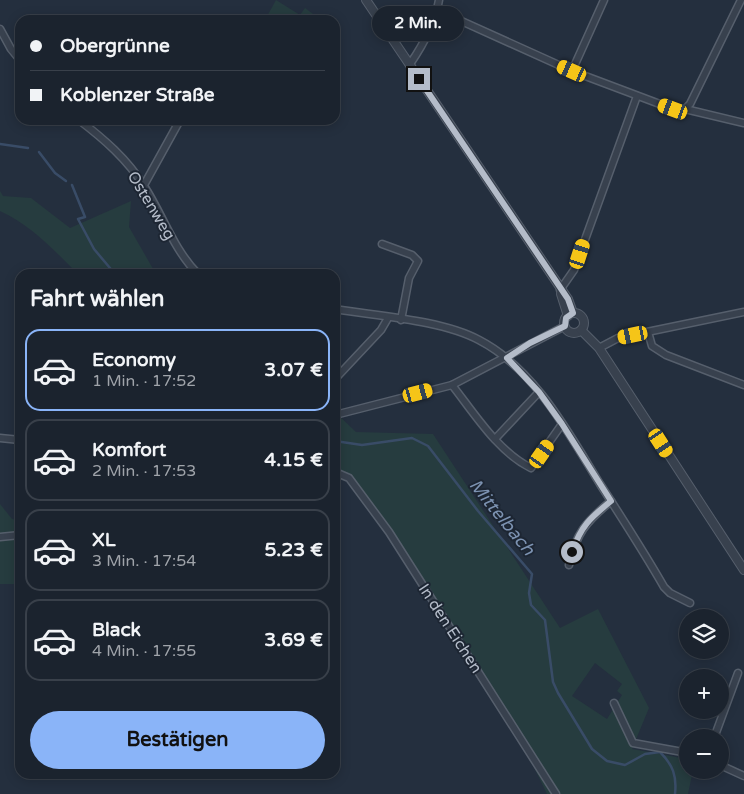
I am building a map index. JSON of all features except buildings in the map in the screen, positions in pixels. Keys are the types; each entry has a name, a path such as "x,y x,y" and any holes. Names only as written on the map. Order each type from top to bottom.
{"street":[{"path":"340,414 452,385 507,358 530,343 565,326 570,315 568,299 560,290 366,0"},
{"path":"410,64 423,45 439,0"},
{"path":"572,71 604,0"},
{"path":"685,109 690,104 741,0"},
{"path":"437,10 572,71 637,96 673,109 685,109 744,123"},
{"path":"0,29 15,54"},
{"path":"560,290 574,270 637,96"},
{"name":"Ostenweg","path":"85,125 107,142 144,186 184,260 193,269"},
{"path":"144,186 177,125"},
{"path":"382,244 412,255 418,261 409,278 401,320"},
{"path":"340,310 445,328 478,339 507,358 539,392 562,424 664,587 670,593 690,603"},
{"path":"599,348 618,338 744,312"},
{"path":"570,315 579,314 583,319 584,325 582,330"},
{"path":"340,374 381,330 388,318"},
{"path":"565,326 572,333 582,330"},
{"path":"582,330 599,348 744,570"},
{"path":"648,332 652,346 666,355 744,385"},
{"path":"452,385 495,439 524,465 532,468 562,424"},
{"path":"495,439 539,392"},
{"path":"0,438 15,440"},
{"name":"In den Eichen","path":"340,474 349,478 389,532 556,794"},
{"path":"570,566 580,531 588,520 611,501"},
{"path":"0,537 15,536"},
{"path":"717,729 738,673"},
{"path":"614,703 633,742 679,751"},
{"path":"729,769 744,776"}],"green space":[{"path":"276,0 300,15 268,15"},
{"path":"305,8 314,15 300,15"},
{"path":"0,191 3,196 31,198 70,228 131,201 129,227 153,269 73,269 51,247 22,223 0,211"},
{"path":"340,417 356,432 433,434 560,628 598,609 649,708 632,749 679,758 679,779 691,779 688,794 547,794 527,753 385,530 348,480 340,479","holes":["595,663 622,684 617,691 622,695 607,719 572,696"]},
{"path":"0,504 12,519 15,519 15,584 0,584"}],"waterway":[{"name":"Mittelbach","path":"0,144 28,148"},
{"name":"Mittelbach","path":"39,152 55,173 66,181"},
{"name":"Mittelbach","path":"72,185 85,217 78,219 94,249 111,269"},
{"name":"Mittelbach","path":"340,442 362,445 412,438 428,446 478,511 532,574 529,593 531,605 545,620 553,682 592,749 607,761 625,765 645,754 660,752 673,771 675,794"}],"route":[{"path":"419,79 560,290 568,299 573,313 566,318 565,326 530,343 507,358 539,392 562,424 611,501 588,520 580,531 572,552"}]}
